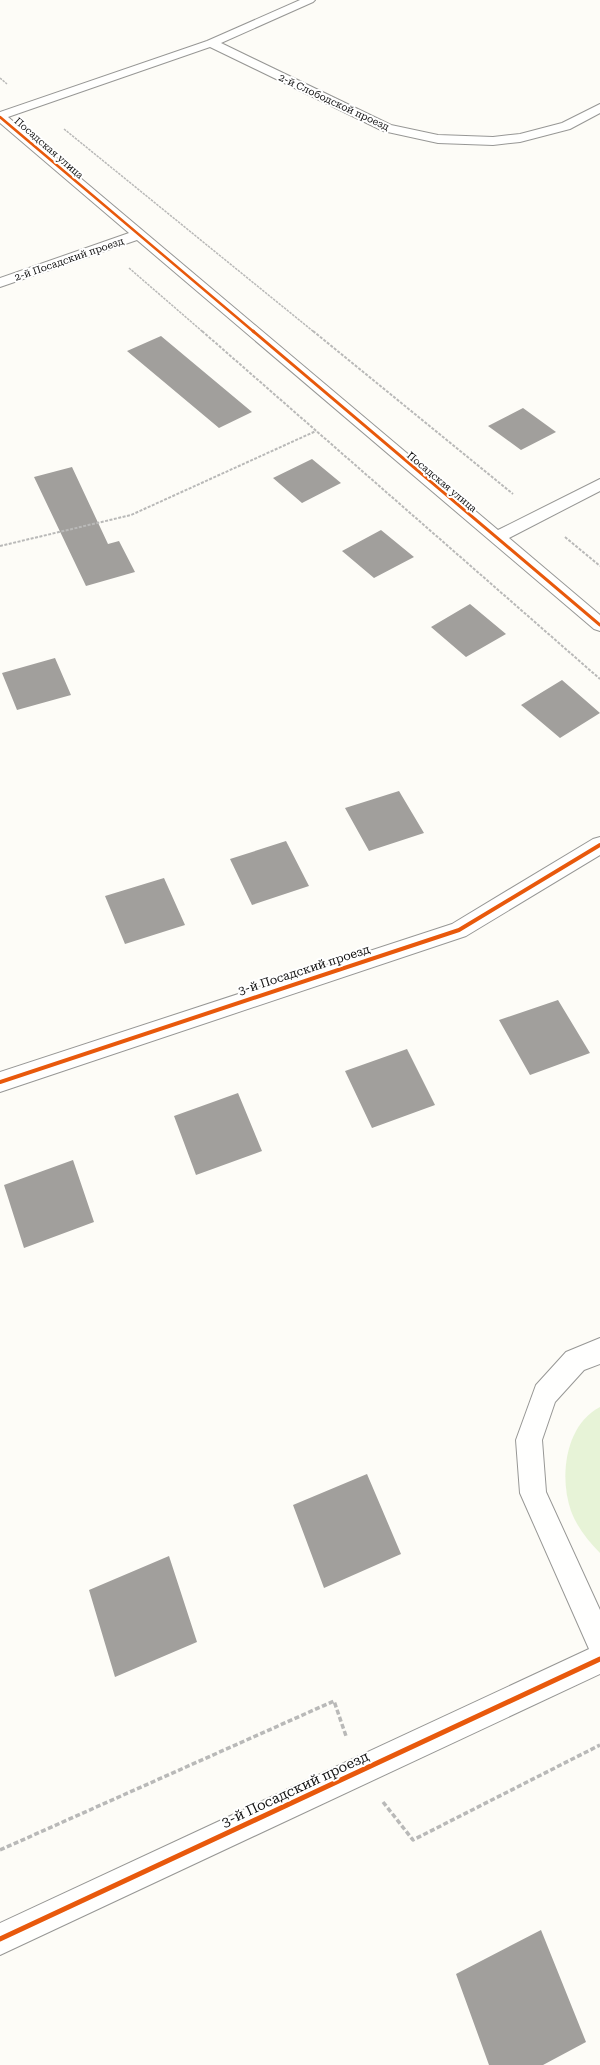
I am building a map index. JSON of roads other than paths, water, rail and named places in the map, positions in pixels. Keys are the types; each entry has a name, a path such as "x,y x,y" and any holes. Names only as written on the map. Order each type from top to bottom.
{"street":[{"path":"0,116 211,43 308,0"},
{"name":"2-й Слободской проезд","path":"211,43 387,128 438,139 486,141 520,138 566,126 600,108"},
{"name":"Посадская улица","path":"0,116 137,235 600,625"},
{"name":"2-й Посадский проезд","path":"0,283 137,235"},
{"path":"496,538 600,484"},
{"name":"3-й Посадский проезд","path":"0,1082 459,930 600,845"},
{"path":"600,1351 575,1361 545,1394 529,1440 533,1493 600,1642"},
{"name":"3-й Посадский проезд","path":"0,1939 600,1659"}]}
